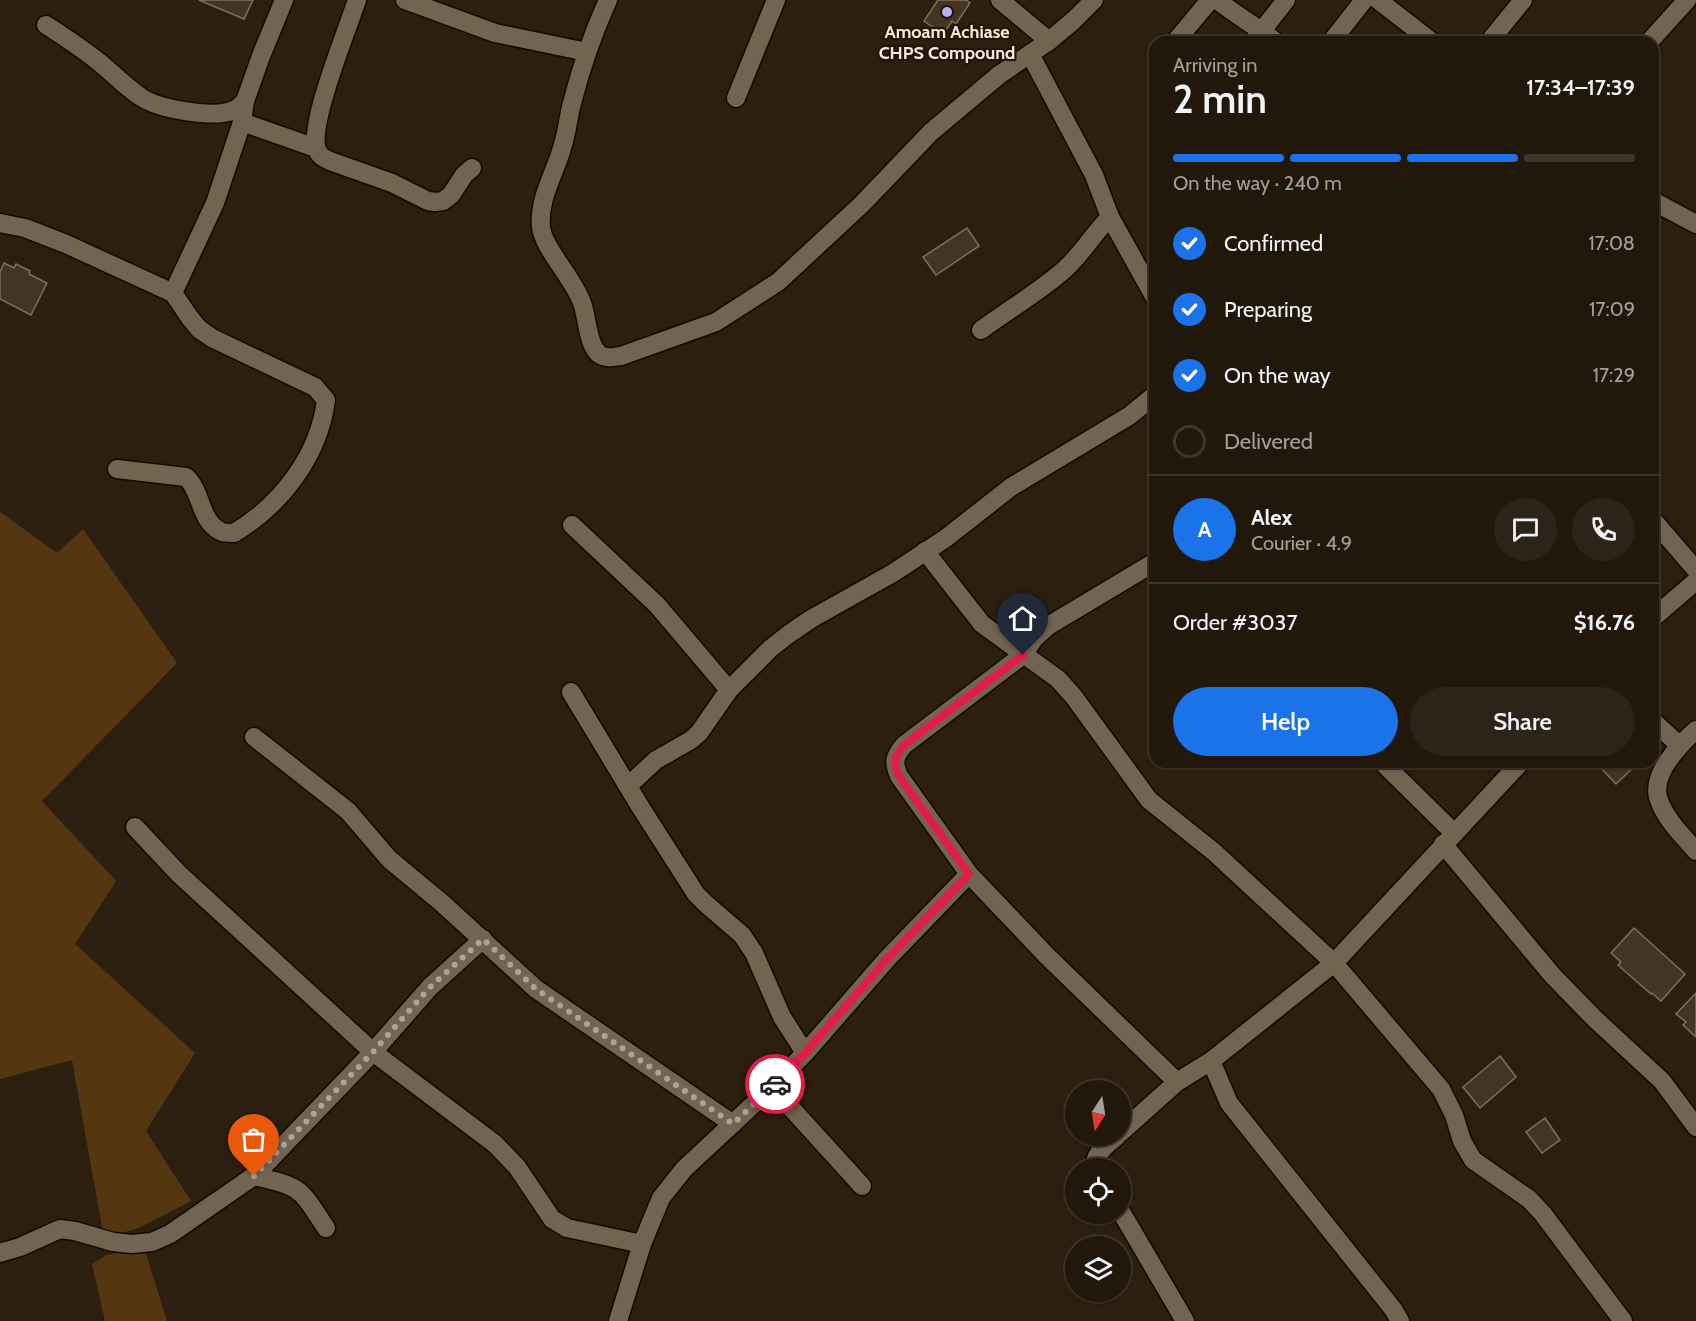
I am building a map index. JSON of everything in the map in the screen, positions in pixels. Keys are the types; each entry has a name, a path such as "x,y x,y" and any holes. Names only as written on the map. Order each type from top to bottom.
{"street":[{"path":"173,292 216,203 242,122 245,101 284,0"},
{"path":"357,0 320,110 315,137 316,148 321,157 392,183 419,197 435,202 443,201 451,195 464,175 472,168"},
{"path":"405,0 495,33 587,52"},
{"path":"608,0 587,52 571,106 558,163 547,186 541,227 544,239 576,288 583,303 592,343 600,355 607,357 621,356 716,322 778,282 862,204 932,132 999,75 1049,41 1094,0"},
{"path":"736,98 776,0"},
{"path":"1000,0 1049,41"},
{"path":"1180,36 1210,0"},
{"path":"1217,0 1261,36"},
{"path":"1264,36 1286,0"},
{"path":"1336,36 1364,0"},
{"path":"1378,0 1418,36"},
{"path":"1494,36 1523,0"},
{"path":"1654,36 1687,0"},
{"path":"46,25 98,60 113,76 143,99 163,107 187,112 219,113 234,111 245,101"},
{"path":"1030,54 1094,175 1110,217 1149,287"},
{"path":"242,122 316,148"},
{"path":"1659,204 1696,224"},
{"path":"981,330 1064,271 1110,217"},
{"path":"0,223 25,228 66,244 173,292 199,329 212,338 315,387 326,400 324,415 306,460 291,483 269,508 234,533 220,531 208,519 192,482 186,477 117,468"},
{"path":"628,786 656,760 699,733 729,690 771,648 789,634 811,619 893,573 946,538 1011,488 1129,416 1149,400"},
{"path":"572,525 657,605 729,690"},
{"path":"1659,527 1696,570"},
{"path":"925,551 982,624 1058,680 1074,697 1149,800 1214,852 1334,963 1441,1089 1454,1115 1462,1141 1473,1160 1529,1199 1543,1214 1623,1321"},
{"path":"1149,566 1048,626 1034,639 1023,655 904,745 894,760 899,776 969,874 1047,956 1177,1082"},
{"path":"1659,613 1696,581"},
{"path":"571,692 696,894 742,935 754,953 773,1000 805,1053"},
{"path":"1659,727 1679,745"},
{"path":"1696,730 1679,745 1662,773 1657,795 1671,821 1696,851"},
{"path":"254,737 348,811 389,860 483,939 536,989 733,1124"},
{"path":"1387,768 1449,838 1553,976 1662,1082 1696,1127"},
{"path":"1131,1123 1177,1082 1211,1061 1334,963 1515,768"},
{"path":"135,827 179,874 373,1052 495,1144 517,1167 552,1219 567,1228 642,1244"},
{"path":"618,1321 642,1244 661,1198 684,1169 805,1053 887,959 969,874"},
{"path":"0,1253 20,1247 60,1229 113,1242 132,1244 152,1242 170,1234 254,1176 373,1052 430,987 483,939"},
{"path":"1211,1061 1229,1102 1282,1172 1393,1309 1400,1321"},
{"path":"772,1087 862,1186"},
{"path":"1096,1158 1107,1146"},
{"path":"254,1176 283,1183 299,1190 326,1228"},
{"path":"1129,1224 1185,1321"}],"shaded area":[{"path":"0,512 57,553 83,529 177,663 42,801 116,881 75,944 195,1053 146,1131 191,1201 139,1228 104,1238 72,1060 0,1079"},
{"path":"144,1247 167,1321 105,1321 92,1264 107,1255"}],"building":[{"path":"199,0 253,0 244,19"},
{"name":"Amoam Achiase CHPS Compound","path":"938,0 966,0 970,3 956,24 952,21 943,34 924,21"},
{"path":"967,228 979,246 936,275 923,257"},
{"path":"4,263 14,268 16,264 47,283 31,315 0,299 0,272"},
{"path":"1601,768 1633,768 1616,784"},
{"path":"1634,928 1685,974 1661,1001 1618,965 1621,962 1611,953"},
{"path":"1696,993 1696,1037 1683,1025 1686,1022 1676,1014"},
{"path":"1500,1056 1516,1077 1480,1108 1463,1087"},
{"path":"1545,1118 1560,1140 1542,1153 1526,1132"}],"way so far":[{"path":"254,1176 373,1052 430,987 483,939 536,989 733,1124 775,1084"}],"place":[{"name":"Amoam Achiase CHPS Compound","path":"947,12"}],"route":[{"path":"775,1084 887,959 969,874 899,776 894,760 904,745 1023,655"}]}
